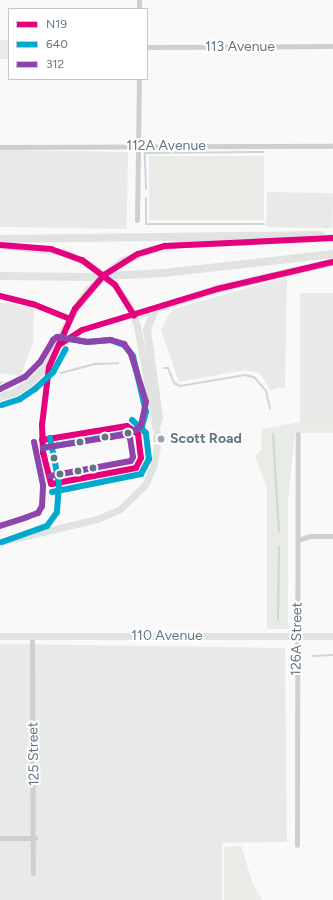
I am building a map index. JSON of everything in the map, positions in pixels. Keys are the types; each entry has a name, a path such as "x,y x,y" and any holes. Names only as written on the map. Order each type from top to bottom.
{"main road":[{"path":"0,239 333,235"},
{"path":"0,396 16,392 30,383 52,358 75,309 89,290 104,275 138,254 165,246 333,238"},
{"path":"0,245 64,252 82,260 104,275 123,296 134,316 157,431"},
{"path":"0,276 50,277 164,273 333,254"},
{"path":"134,316 216,289 333,262"},
{"path":"155,309 148,324 147,337 159,418 157,431"},
{"path":"0,542 97,519 120,509 145,485 153,467 158,447"},
{"name":"110 Avenue","path":"0,636 333,636"}],"street":[{"name":"113 Avenue","path":"148,47 333,46"},
{"path":"137,220 139,80"},
{"name":"112A Avenue","path":"0,147 333,146"},
{"name":"126A Street","path":"297,845 296,636 298,434"},
{"path":"298,540 310,536 333,536"},
{"name":"125 Street","path":"32,636 33,873"},
{"path":"0,838 34,838"}],"shaded area":[{"path":"0,40 8,40 8,59 0,59"},
{"path":"0,150 128,152 127,229 0,227"},
{"path":"149,156 264,156 264,220 149,220"},
{"path":"267,192 333,193 332,228 266,227"},
{"path":"287,277 285,387 270,390 260,373 245,370 179,382 161,330 169,314 176,308"},
{"path":"300,293 333,293 333,422 300,422"},
{"path":"0,302 34,308 33,342 21,376 0,373"},
{"path":"300,422 333,422 333,433 295,433 288,500 288,629 267,629 267,488 255,456 261,450 262,429"},
{"path":"0,644 285,648 287,842 222,843 222,900 0,900"},
{"path":"241,846 253,884 262,900 224,900 224,847"}],"waterway":[{"path":"146,189 145,153 264,152"},
{"path":"146,198 146,224 264,224"},
{"path":"61,373 94,364 118,363"},
{"path":"164,368 168,368 174,383 180,386 245,375 254,377 266,391 270,409"},
{"path":"273,434 279,532"},
{"path":"278,620 279,547"},
{"path":"313,656 333,655"}],"tunnel":[{"path":"157,434 157,447"}],"transit line":[{"name":"N19","path":"51,484 43,453 42,425 49,367 75,309 104,275 138,254 165,246 333,238"},
{"name":"N19","path":"0,245 51,249 82,260 115,285 134,316"},
{"name":"N19","path":"59,345 82,330 217,289 333,262"},
{"name":"N19","path":"0,296 33,304 70,319"},
{"name":"312","path":"0,389 25,377 40,362 53,340 57,337 87,342 111,340 124,344 131,354 146,402 141,426 129,434 43,448"},
{"name":"640","path":"43,448 130,433 142,426 146,412 133,356 124,345 110,340 87,342 60,337"},
{"name":"640","path":"2,405 20,399 35,389 53,372 66,349"},
{"name":"640","path":"52,492 141,474 149,459 146,433 132,420"},
{"name":"N19","path":"42,440 127,426 138,434 141,458 136,468 51,484"},
{"name":"312","path":"50,476 131,461 133,457 130,438 125,434 111,437"},
{"name":"640","path":"2,542 47,526 57,512 59,483 50,438"},
{"name":"312","path":"0,526 38,513 42,506 43,485 34,442"}],"place":[{"name":"Scott Road","path":"161,439"}]}
